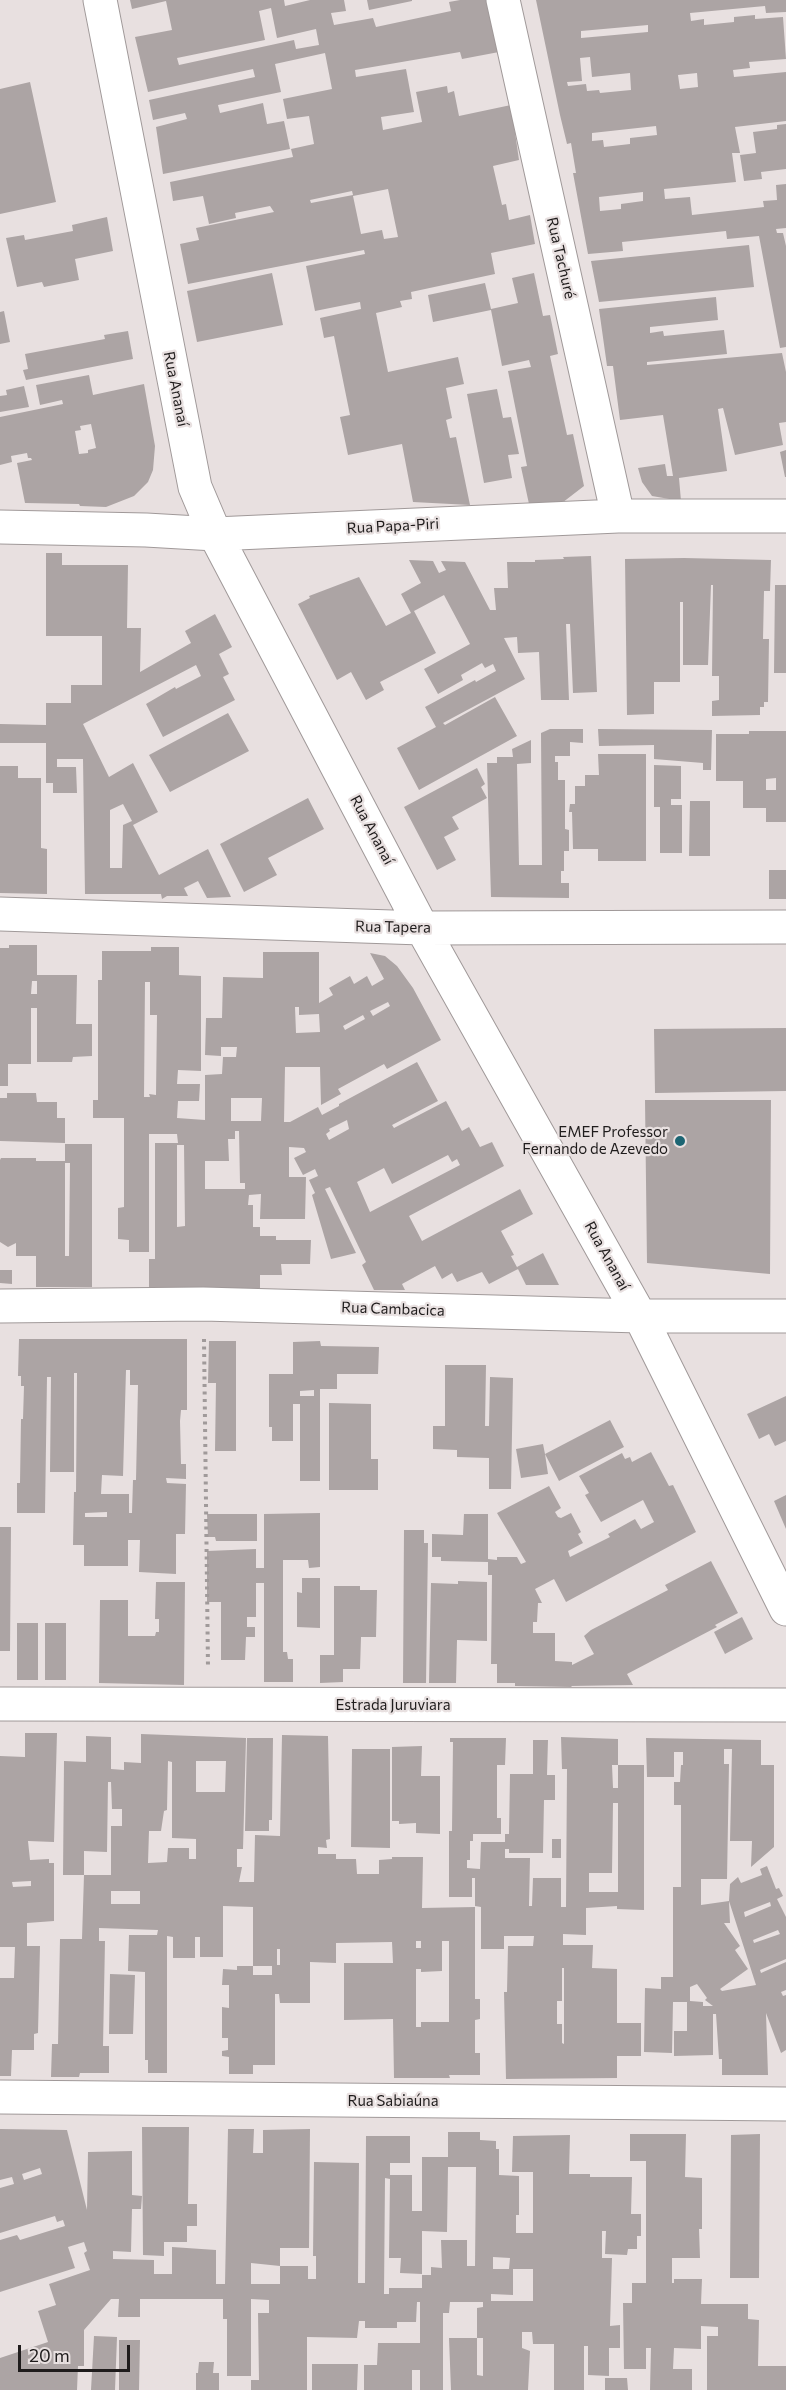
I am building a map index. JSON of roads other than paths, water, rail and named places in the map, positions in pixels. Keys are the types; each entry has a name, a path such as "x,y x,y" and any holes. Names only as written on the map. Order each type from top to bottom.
{"street":[{"name":"Rua Ananaí","path":"100,0 195,487 215,534 422,928 640,1316 786,1609"},
{"name":"Rua Tachuré","path":"503,0 618,516"},
{"name":"Rua Papa-Piri","path":"0,527 215,534 618,516 786,516"},
{"name":"Rua Tapera","path":"0,914 422,928 786,927"},
{"name":"Rua Cambacica","path":"0,1306 203,1304 640,1316 786,1316"},
{"name":"Estrada Juruviara","path":"0,1704 786,1705"},
{"name":"Rua Sabiaúna","path":"0,2097 786,2104"}],"place":[{"name":"EMEF Professor Fernando de Azevedo","path":"680,1141"}]}
